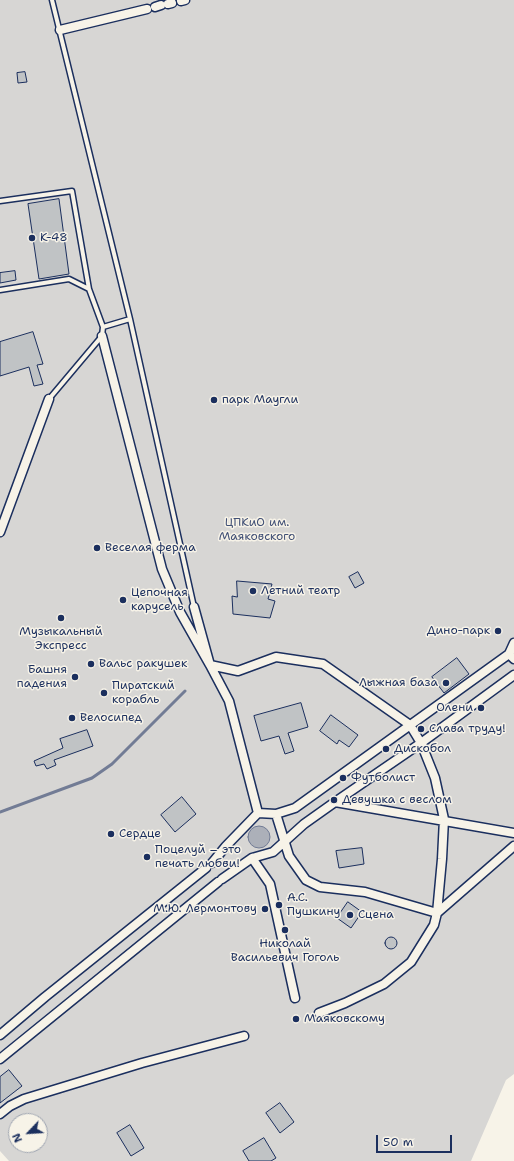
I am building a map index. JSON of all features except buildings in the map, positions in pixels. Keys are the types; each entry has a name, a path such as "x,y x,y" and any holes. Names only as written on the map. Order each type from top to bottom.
{"street":[{"path":"60,30 147,9"},
{"path":"103,331 162,569 180,612 229,701 258,813"},
{"path":"0,532 49,399"},
{"path":"194,607 210,665"},
{"path":"258,813 276,814 295,808 410,725 512,656 514,642"},
{"path":"210,665 238,671 276,657 323,664 410,725 421,743 434,778 444,819 437,913 434,925 411,962 384,984 345,1003 318,1013"},
{"path":"0,1059 220,881 252,858 273,852 284,841 335,802 421,743 514,675"},
{"path":"335,802 444,819 514,833"},
{"path":"0,1035 45,997 209,866 258,813"},
{"path":"276,814 289,856 306,880 320,887 365,892 437,913"},
{"path":"437,913 514,846"},
{"path":"252,858 270,884 270,892 295,998"},
{"path":"0,1114 10,1106 24,1099 142,1063 244,1036"}],"lane":[{"path":"52,0 130,319 194,607"},
{"path":"0,201 72,191 89,289 103,331"},
{"path":"0,290 69,279 89,289"},
{"path":"49,399 103,331 130,319"}],"green space":[{"name":"ЦПКиО им. Маяковского","path":"0,0 514,0 514,1074 506,1080 471,1161 9,1161 0,1151"}],"shaded area":[{"path":"259,826 267,829 270,837 267,845 259,848 251,845 248,837 251,829"}],"waterway":[{"path":"0,812 92,778 112,764 185,691"}],"place":[{"name":"К-48","path":"32,238"},
{"name":"парк Маугли","path":"214,400"},
{"name":"Веселая ферма","path":"97,548"},
{"name":"Летний театр","path":"253,591"},
{"name":"Цепочная карусель","path":"123,600"},
{"name":"Музыкальный Экспресс","path":"61,618"},
{"name":"Дино-парк","path":"498,631"},
{"name":"Вальс ракушек","path":"91,664"},
{"name":"Башня падения","path":"75,677"},
{"name":"Лыжная база","path":"446,683"},
{"name":"Пиратский корабль","path":"104,693"},
{"name":"Олени","path":"481,708"},
{"name":"Велосипед","path":"72,718"},
{"name":"Слава труду!","path":"421,729"},
{"name":"Дискобол","path":"386,749"},
{"name":"Футболист","path":"343,778"},
{"name":"Девушка с веслом","path":"334,800"},
{"name":"Сердце","path":"111,834"},
{"name":"Поцелуй – это печать любви!","path":"147,857"},
{"name":"А.С. Пушкину","path":"279,905"},
{"name":"М.Ю. Лермонтову","path":"265,909"},
{"name":"Сцена","path":"350,915"},
{"name":"Николай Васильевич Гоголь","path":"285,930"},
{"name":"Маяковскому","path":"296,1019"}]}
